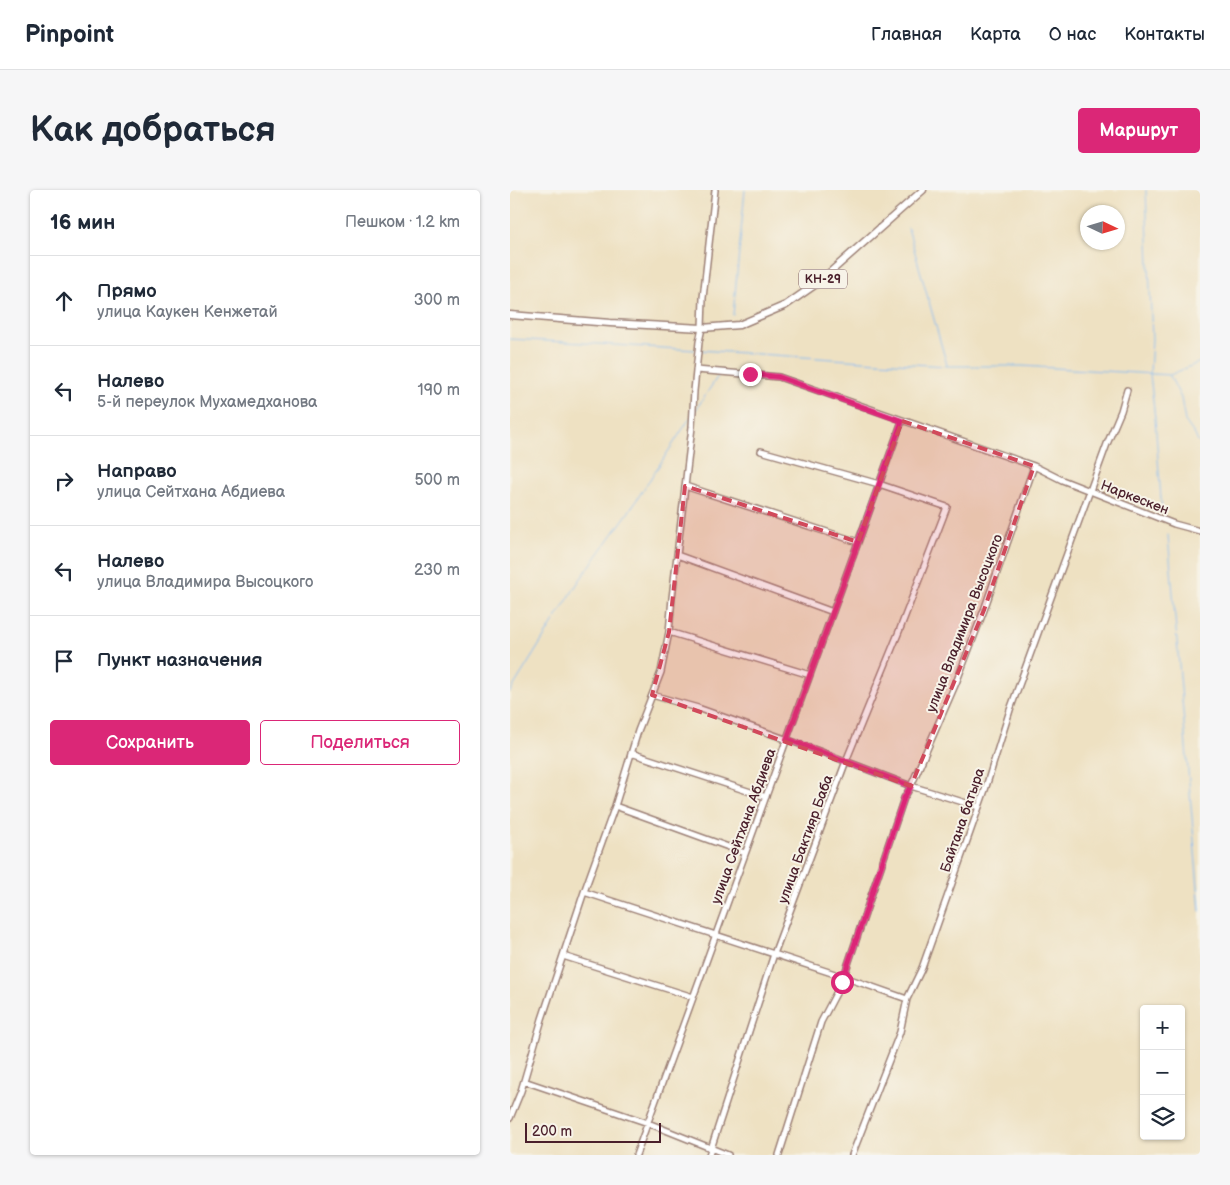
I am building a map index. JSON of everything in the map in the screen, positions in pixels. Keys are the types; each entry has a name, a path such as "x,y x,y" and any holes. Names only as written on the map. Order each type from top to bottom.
{"main road":[{"name":"КН-29","path":"510,315 702,328 739,325 786,305 820,282 923,190"}],"street":[{"path":"510,1118 524,1081 584,892 615,806 638,730 661,672 669,632 692,427 696,370 702,328 715,190"},
{"path":"696,370 779,377 1034,466 1090,491"},
{"name":"Байтана батыра","path":"852,1155 900,1032 907,998 922,968 979,808 1010,710 1127,390"},
{"name":"улица Сейтхана Абдиева","path":"636,1155 902,421"},
{"path":"761,451 879,484"},
{"name":"улица Владимира Высоцкого","path":"779,1155 821,1022 844,977 904,798 956,683 987,603 1034,466"},
{"name":"улица Бактияр Баба","path":"709,1155 774,954 846,761 947,507 879,484"},
{"path":"685,486 858,542"},
{"name":"Наркескен","path":"1090,491 1174,524 1200,531"},
{"path":"677,555 833,612"},
{"path":"669,632 810,675"},
{"path":"652,695 698,708 911,786 979,808"},
{"path":"631,753 766,796"},
{"path":"615,806 746,853"},
{"path":"584,892 907,998"},
{"path":"563,956 693,997"},
{"path":"524,1081 648,1122 728,1155"}],"highlighted area":[{"path":"902,421 1034,466 984,610 911,786 652,695 669,632 685,486 858,542"}],"waterway":[{"path":"733,315 745,190"},
{"path":"1146,190 1152,339 1150,374 1162,512"},
{"path":"908,228 947,365"},
{"path":"510,339 695,350"},
{"path":"699,350 947,366 1022,366 1170,375 1200,362"},
{"path":"695,411 718,376"},
{"path":"1170,376 1181,398 1185,421 1200,443"},
{"path":"510,692 579,581 628,513 690,418"},
{"path":"1168,535 1200,911"}],"route":[{"path":"750,374 779,377 902,421 787,739 911,786 904,798 842,982"}]}
